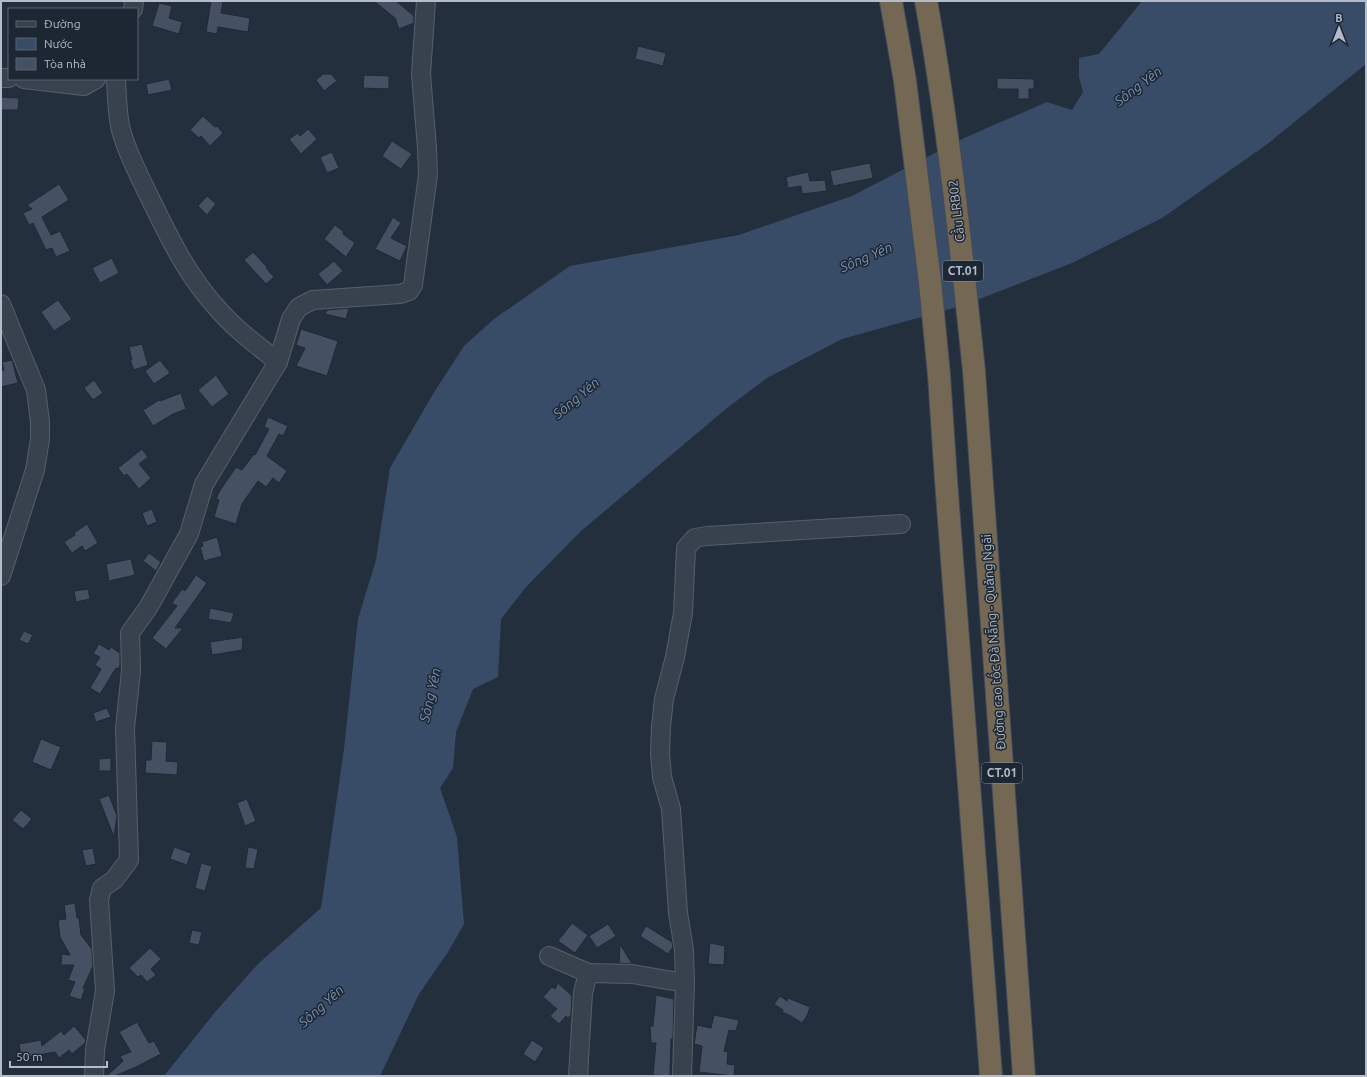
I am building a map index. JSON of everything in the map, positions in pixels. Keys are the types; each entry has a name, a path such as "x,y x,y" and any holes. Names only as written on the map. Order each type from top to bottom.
{"highway":[{"name":"CT.01","path":"891,1 905,81 932,297 991,1076"},
{"name":"Cầu LRB02","path":"926,1 939,72 962,263 972,356 981,471"},
{"name":"Đường cao tốc Đà Nẵng - Quảng Ngãi","path":"981,471 1024,1076"}],"street":[{"path":"94,1076 95,1050 105,991 99,900 102,888 114,880 129,860 126,728 131,671 130,633 148,608 189,534 204,484 278,362 291,320 298,307 314,300 400,294 408,291 413,285 428,175 420,74 426,1"},
{"path":"33,80 84,86 94,80"},
{"path":"116,80 118,115 128,153 169,239 185,268 217,309 233,326 278,362"},
{"path":"1,304 36,390 40,422 39,451 35,470 1,576"},
{"path":"682,1076 685,983 684,950 678,913 671,809 662,777 660,753 664,699 675,657 683,613 686,548 695,538 707,536 901,524"},
{"path":"549,956 588,973 632,974 685,983"},
{"path":"578,1076 583,993 588,973"}],"water":[{"name":"Sông Yên","path":"1142,1 1366,1 1366,64 1266,145 1162,218 1072,263 964,305 842,339 767,378 727,408 581,531 526,587 501,619 498,677 473,689 456,732 453,768 440,788 457,837 464,924 448,952 419,994 381,1074 378,1076 164,1076 216,1011 259,963 321,908 344,749 358,619 376,560 390,468 433,394 464,346 494,319 570,266 739,235 852,196 962,139 1047,102 1072,110 1083,92 1079,77 1079,58 1099,54"}],"building":[{"path":"211,1 223,2 221,13 250,18 248,32 218,27 217,34 206,32"},
{"path":"374,1 396,1 414,16 414,23 399,29 395,18"},
{"path":"159,3 172,6 169,18 182,22 179,34 152,26"},
{"path":"638,46 666,53 663,66 635,59"},
{"path":"323,74 331,74 337,81 324,91 316,80"},
{"path":"364,75 389,76 389,89 363,88"},
{"path":"997,78 1034,79 1034,89 1029,89 1029,99 1018,99 1018,89 997,89"},
{"path":"169,79 172,90 148,95 146,84"},
{"path":"1,97 19,98 18,110 1,110"},
{"path":"203,116 215,127 217,126 223,133 210,146 201,136 199,138 190,130"},
{"path":"308,129 317,139 301,154 289,139 298,133 300,136"},
{"path":"392,141 412,154 401,169 382,156"},
{"path":"332,152 339,168 327,173 320,157"},
{"path":"870,163 873,178 833,186 830,171"},
{"path":"808,172 810,181 825,180 827,191 802,194 801,186 788,188 786,177"},
{"path":"59,184 69,200 42,217 51,235 60,231 70,251 56,257 52,248 46,250 33,223 29,225 23,213 32,209 27,205"},
{"path":"207,196 216,204 207,215 198,206"},
{"path":"393,217 401,223 391,238 407,246 400,261 375,249"},
{"path":"335,225 344,232 343,234 355,243 346,257 324,239"},
{"path":"253,252 274,277 266,284 244,260"},
{"path":"112,258 119,273 100,283 92,268"},
{"path":"334,261 343,271 327,285 318,274"},
{"path":"58,300 72,319 54,331 41,312"},
{"path":"349,308 346,319 325,314 327,310"},
{"path":"301,329 338,341 327,376 296,366 305,348 296,345"},
{"path":"142,344 148,365 134,370 130,360 132,360 129,347"},
{"path":"12,360 18,383 1,387 1,371 4,370 2,362"},
{"path":"160,360 170,373 154,384 145,371"},
{"path":"216,375 229,394 212,407 198,390"},
{"path":"94,380 103,393 93,400 84,388"},
{"path":"181,393 186,409 173,414 153,426 143,410 159,400 160,401"},
{"path":"268,417 288,426 283,436 279,434 267,456 287,471 279,483 273,478 266,487 258,481 242,504 236,524 214,517 219,500 216,499 219,492 236,467 242,470 254,454 255,455 269,429 264,427"},
{"path":"142,449 148,457 139,464 151,478 139,489 127,474 124,476 118,468"},
{"path":"152,509 157,522 147,526 142,513"},
{"path":"87,524 98,543 85,551 82,546 72,553 64,542 75,535 74,533"},
{"path":"217,537 222,556 204,561 200,547 203,546 202,542"},
{"path":"149,553 161,562 156,571 143,561"},
{"path":"131,559 135,575 109,581 106,564"},
{"path":"196,575 207,583 175,628 183,628 166,649 152,638 177,606 172,603 182,589 185,591"},
{"path":"88,589 90,599 76,602 74,591"},
{"path":"210,608 234,613 231,623 208,619"},
{"path":"24,631 33,635 28,644 19,640"},
{"path":"243,637 242,650 212,655 210,642"},
{"path":"99,644 109,650 111,647 120,653 120,665 118,669 116,668 100,694 90,688 101,669 95,665 100,657 93,654"},
{"path":"107,708 111,717 96,722 93,713"},
{"path":"41,739 61,747 51,770 32,762"},
{"path":"152,741 167,742 166,761 178,762 177,775 145,773 146,760 151,760"},
{"path":"111,758 111,771 99,771 99,759"},
{"path":"109,795 117,816 114,837 99,799"},
{"path":"247,799 256,821 245,826 237,803"},
{"path":"21,810 32,819 23,829 12,820"},
{"path":"174,847 191,853 187,865 170,859"},
{"path":"248,847 258,849 254,869 245,868"},
{"path":"93,848 96,864 86,866 82,850"},
{"path":"201,863 212,866 205,891 195,888"},
{"path":"75,903 81,935 92,949 93,966 83,988 85,989 81,1000 69,996 75,982 68,980 74,965 61,965 62,954 70,955 60,937 58,920 66,919 64,905"},
{"path":"572,923 588,935 575,953 558,941"},
{"path":"608,924 616,936 597,948 589,936"},
{"path":"646,926 672,942 673,947 668,954 640,936"},
{"path":"192,930 202,932 199,945 189,943"},
{"path":"710,943 725,946 724,965 708,964"},
{"path":"620,944 632,964 619,963"},
{"path":"150,948 161,959 151,969 156,975 147,982 141,975 138,977 129,968"},
{"path":"558,983 572,996 571,1015 568,1018 566,1016 559,1024 550,1016 557,1009 543,997 552,987 555,989"},
{"path":"656,995 674,999 670,1076 653,1075 656,1043 651,1043 650,1026 653,1026"},
{"path":"780,996 787,1001 788,998 810,1007 807,1016 802,1023 782,1012 783,1010 774,1004"},
{"path":"714,1015 739,1020 736,1031 729,1030 724,1051 728,1052 727,1064 735,1065 734,1076 699,1072 702,1046 694,1044 697,1025 711,1028"},
{"path":"137,1022 149,1043 154,1041 161,1054 114,1076 107,1076 123,1061 120,1056 131,1052 119,1032"},
{"path":"74,1026 86,1040 85,1043 72,1054 69,1050 59,1058 55,1052 21,1058 19,1044 41,1040 42,1046 61,1031 64,1035"},
{"path":"532,1040 544,1048 535,1062 523,1054"}]}
